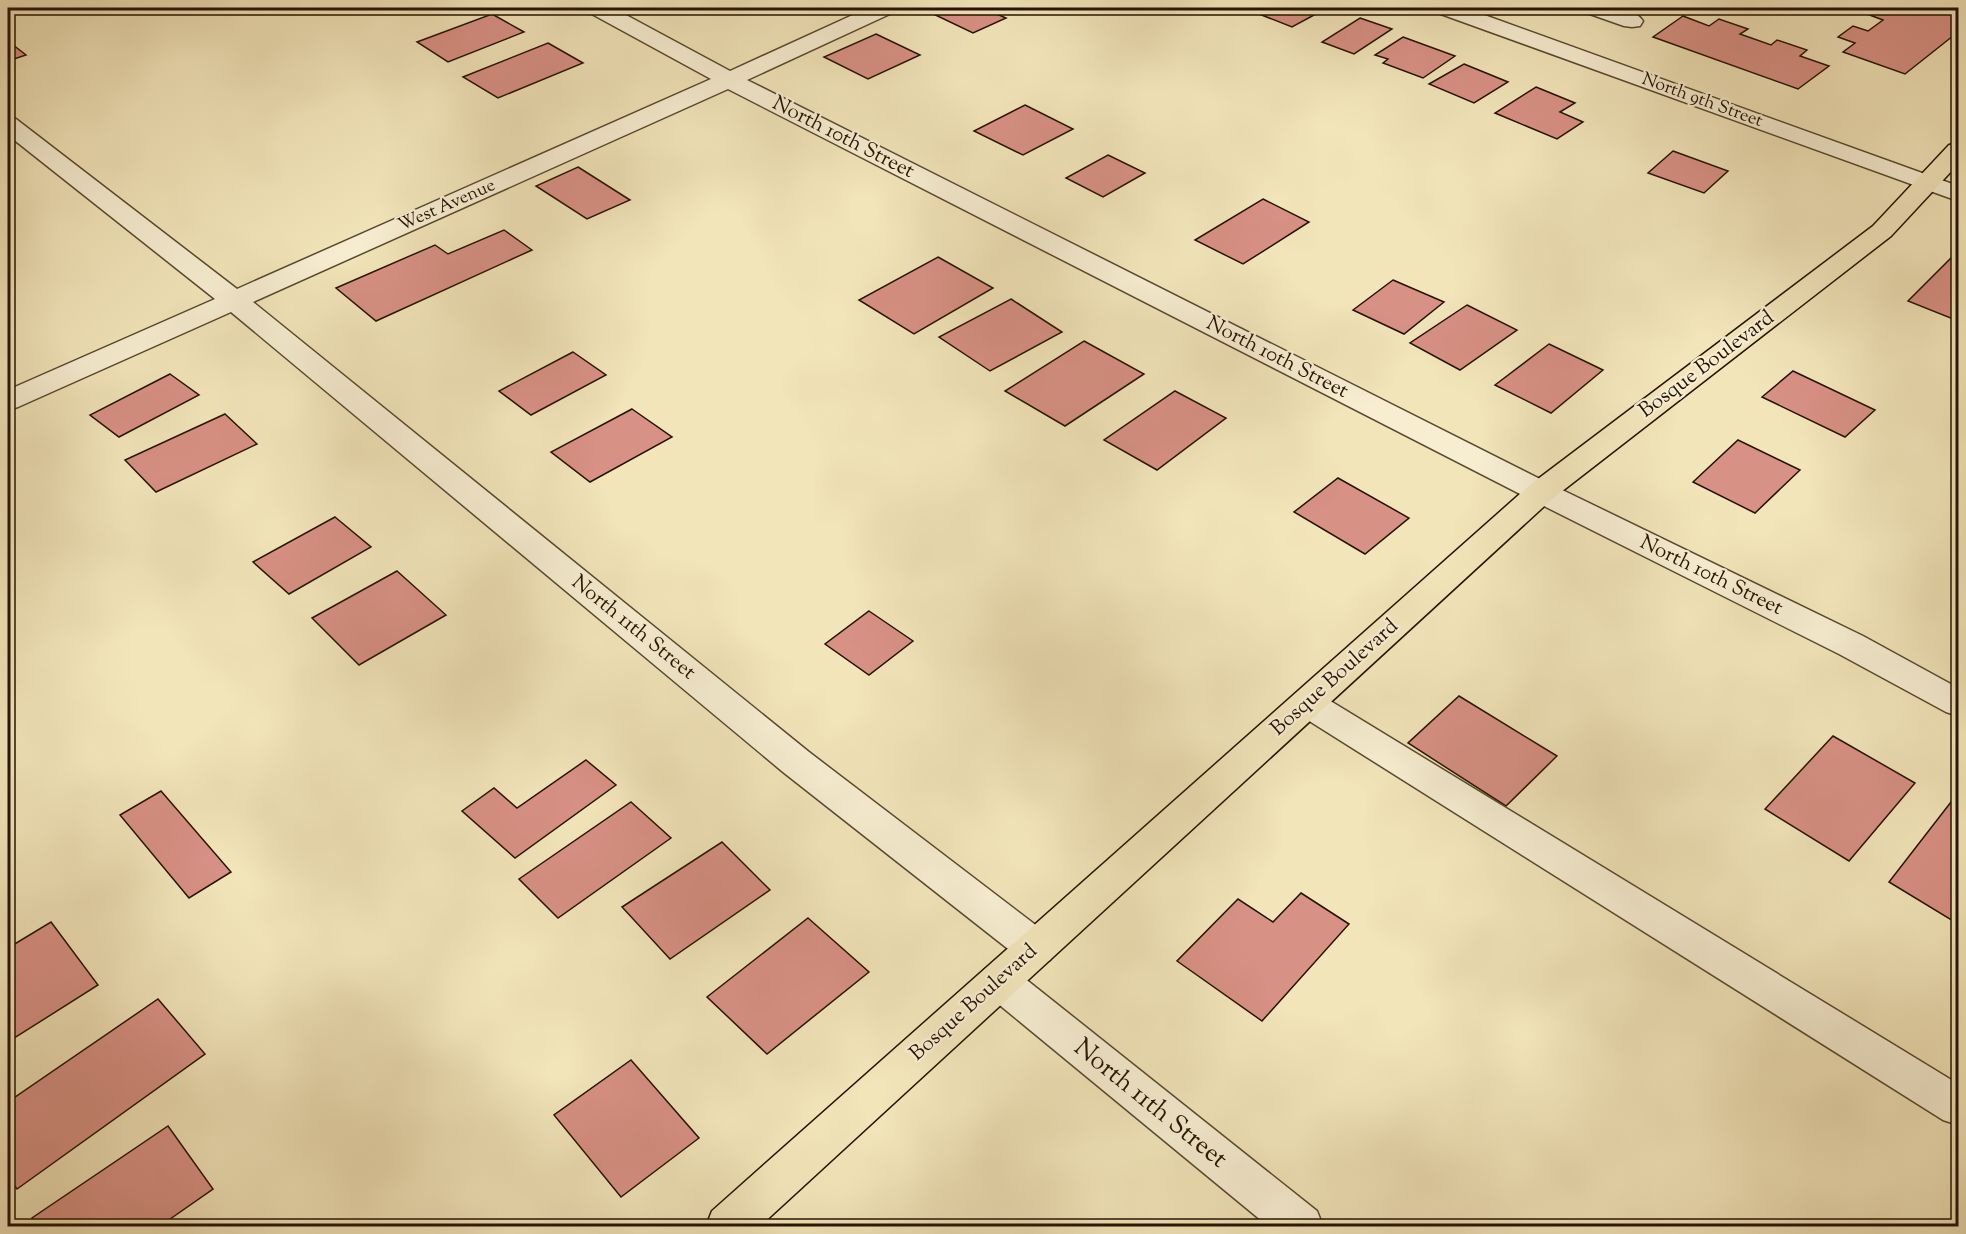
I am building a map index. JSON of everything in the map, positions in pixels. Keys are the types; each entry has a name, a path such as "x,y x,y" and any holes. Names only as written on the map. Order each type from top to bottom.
{"main road":[{"name":"Bosque Boulevard","path":"728,1227 1541,492 1882,231 1959,150"}],"street":[{"name":"North 10th Street","path":"598,8 729,80 1541,492 1851,645 1959,703"},
{"name":"West Avenue","path":"8,402 729,80 884,8"},
{"name":"North 9th Street","path":"1449,8 1959,194"},
{"path":"1595,8 1632,21"},
{"name":"North 11th Street","path":"8,124 235,301 796,762 1036,948"},
{"path":"1307,703 1959,1106"},
{"name":"North 11th Street","path":"999,981 1301,1227"}],"building":[{"path":"930,8 983,8 1006,18 973,33 925,10"},
{"path":"1244,8 1327,8 1292,27"},
{"path":"1876,8 1931,8 1958,17 1958,32 1905,74 1843,52 1855,43 1838,37 1853,26 1868,31 1883,20 1867,14"},
{"path":"492,14 524,32 448,62 417,42"},
{"path":"1683,16 1709,26 1719,19 1748,29 1740,34 1771,45 1777,40 1807,50 1800,56 1829,66 1798,89 1653,37"},
{"path":"1360,18 1392,29 1354,54 1322,42"},
{"path":"876,34 920,55 868,79 824,57"},
{"path":"1403,37 1455,56 1423,78 1383,63 1388,59 1375,55"},
{"path":"8,41 26,55 8,61"},
{"path":"548,43 583,63 498,98 463,77"},
{"path":"1464,64 1508,82 1474,103 1429,84"},
{"path":"1536,87 1575,103 1560,112 1583,122 1557,139 1495,113"},
{"path":"1025,105 1073,129 1023,155 974,131"},
{"path":"1673,151 1728,171 1704,193 1648,173"},
{"path":"1108,155 1145,173 1103,197 1066,178"},
{"path":"578,167 630,200 587,219 536,186"},
{"path":"1263,199 1309,222 1243,264 1195,240"},
{"path":"504,230 532,250 376,321 336,288 435,245 448,254"},
{"path":"1958,253 1958,321 1908,301"},
{"path":"938,257 993,288 914,334 859,300"},
{"path":"1393,280 1444,302 1404,334 1353,310"},
{"path":"1011,299 1062,332 990,371 939,337"},
{"path":"1467,305 1517,330 1460,370 1410,343"},
{"path":"1084,341 1144,374 1065,426 1005,391"},
{"path":"1549,344 1603,370 1551,413 1495,385"},
{"path":"573,352 606,375 531,415 499,391"},
{"path":"1793,371 1875,410 1845,437 1762,397"},
{"path":"170,374 199,395 119,437 90,415"},
{"path":"1175,391 1226,418 1157,470 1104,440"},
{"path":"632,409 672,437 590,482 551,452"},
{"path":"225,414 257,444 156,492 125,460"},
{"path":"1738,440 1800,470 1755,513 1693,482"},
{"path":"1338,478 1409,518 1365,554 1294,512"},
{"path":"335,517 371,547 289,594 253,562"},
{"path":"397,571 446,615 359,665 312,618"},
{"path":"869,611 913,641 869,675 825,644"},
{"path":"1459,696 1557,756 1506,806 1408,743"},
{"path":"1833,736 1915,783 1849,861 1765,809"},
{"path":"586,760 616,785 515,858 462,811 494,788 517,808"},
{"path":"161,791 231,872 189,898 120,815"},
{"path":"631,802 671,838 558,918 519,879"},
{"path":"1951,802 1958,806 1958,924 1889,882"},
{"path":"722,842 770,890 670,959 622,907"},
{"path":"1301,893 1349,924 1262,1021 1177,961 1238,899 1273,922"},
{"path":"808,918 869,972 767,1054 707,997"},
{"path":"51,922 98,985 8,1042 8,948"},
{"path":"158,999 205,1054 17,1189 8,1177 8,1102"},
{"path":"631,1060 699,1138 621,1197 554,1115"},
{"path":"168,1126 213,1189 160,1226 37,1226 32,1218"}]}
